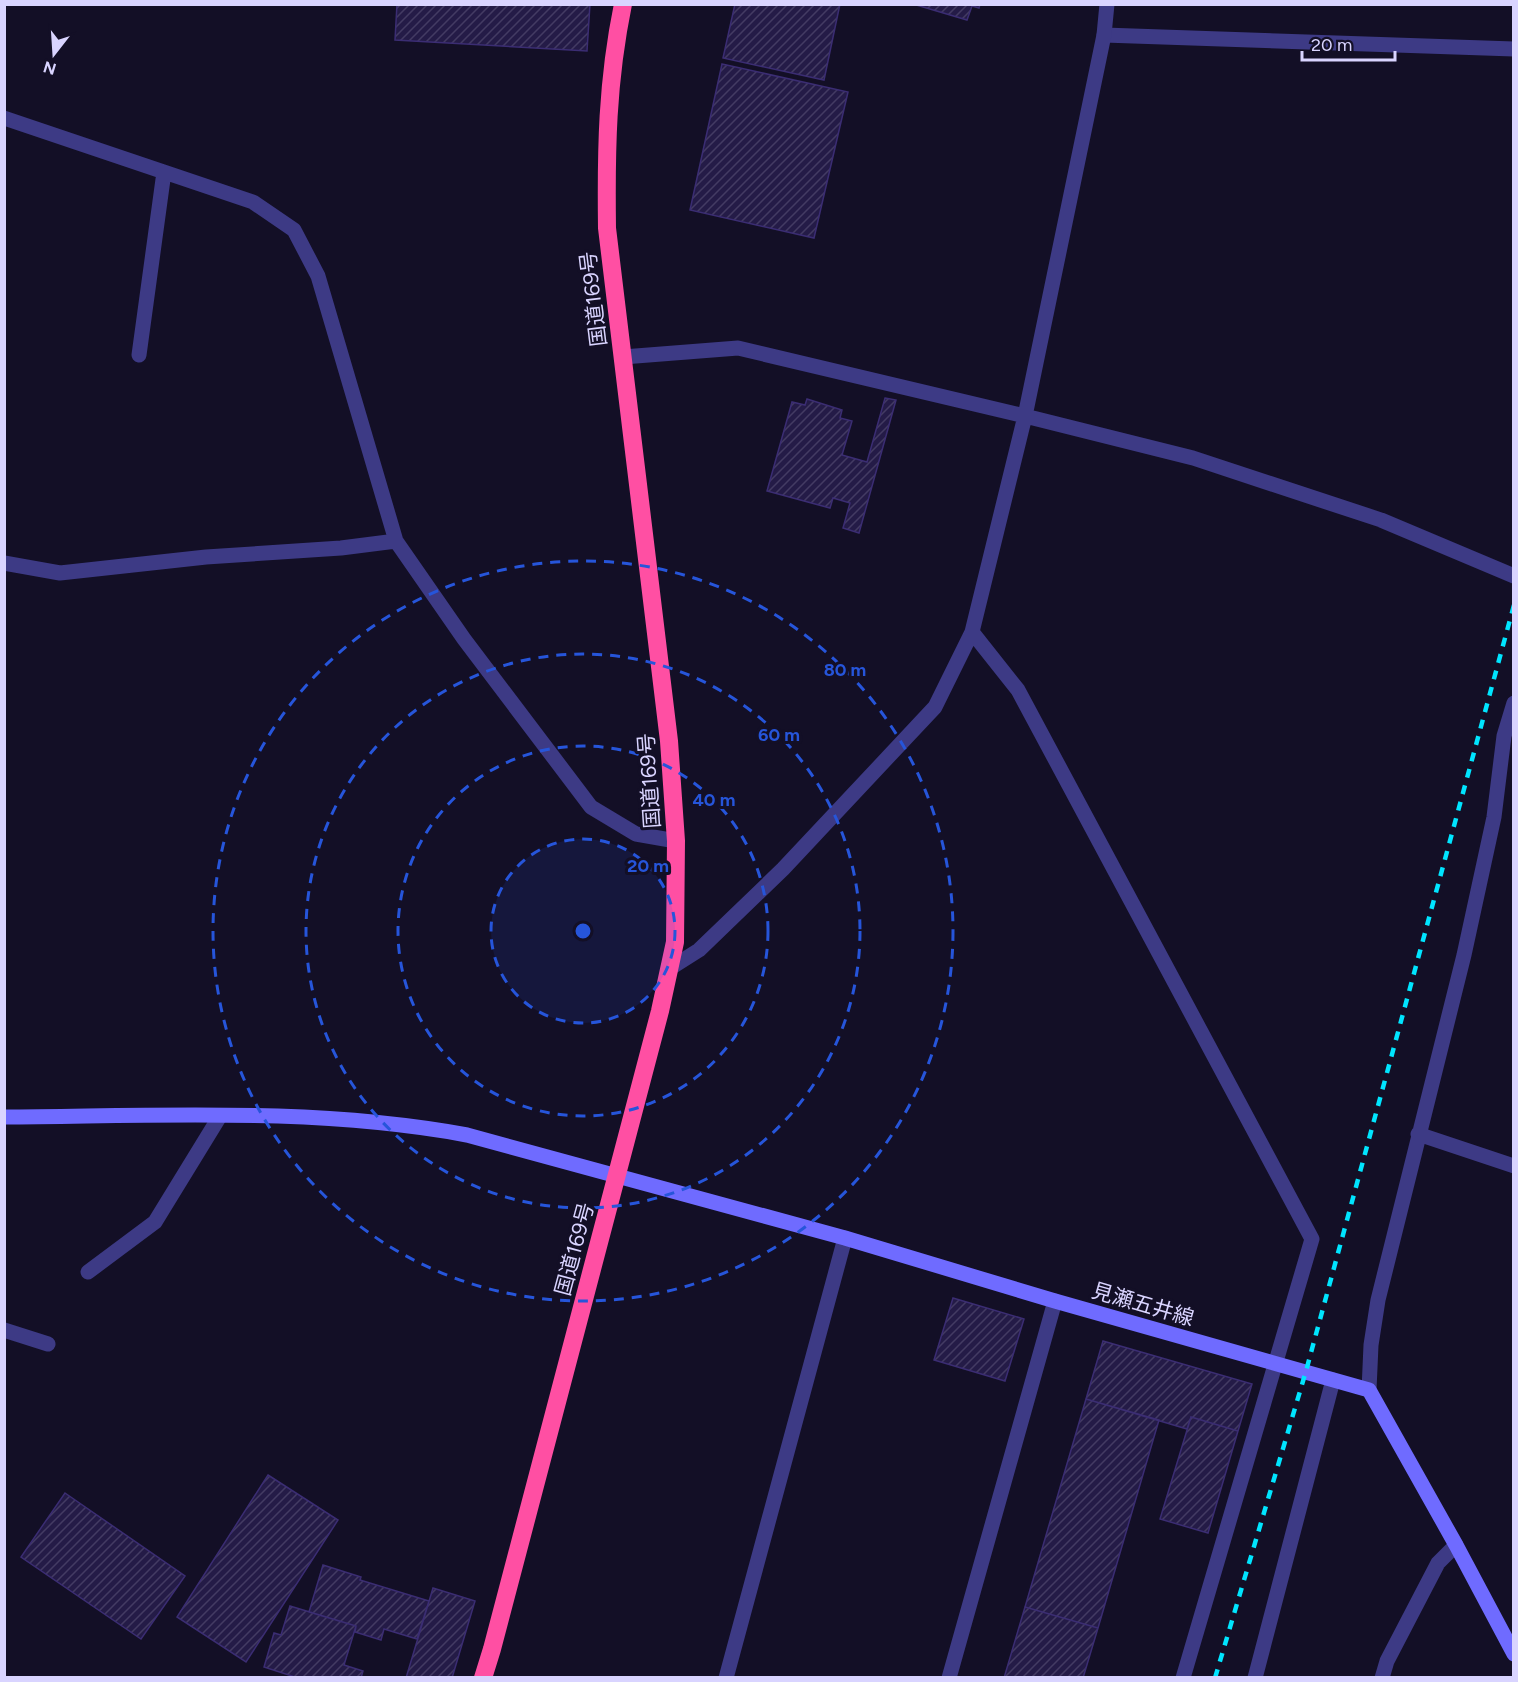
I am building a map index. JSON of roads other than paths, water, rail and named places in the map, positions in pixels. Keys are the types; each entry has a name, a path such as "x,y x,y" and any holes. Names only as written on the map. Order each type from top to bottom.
{"highway":[{"name":"国道169号","path":"483,1677 660,1011 675,942 676,840 669,741 608,228 609,89 623,4"}],"main road":[{"name":"見瀬五井線","path":"4,1117 303,1116 418,1126 467,1135 845,1238 1055,1301 1369,1390"},
{"path":"1369,1390 1514,1654"}],"street":[{"path":"669,969 699,950 783,869 935,707 972,632 1025,416 1104,35 1107,4"},
{"path":"1104,35 1514,49"},
{"path":"5,118 253,202 294,230 318,276 396,541 464,639 591,807 636,834 676,840"},
{"path":"139,355 164,172"},
{"path":"623,357 738,348 1025,416 1193,458 1381,520 1514,576"},
{"path":"4,563 60,573 206,557 340,548 396,541"},
{"path":"972,632 1018,690 1312,1239 1183,1677"},
{"path":"1369,1390 1371,1345 1378,1300 1464,955 1494,817 1504,736 1514,703"},
{"path":"88,1272 154,1222 220,1116"},
{"path":"1418,1134 1514,1166"},
{"path":"726,1677 845,1238"},
{"path":"949,1677 1055,1301"},
{"path":"4,1329 48,1344"},
{"path":"1255,1677 1333,1380"},
{"path":"1382,1677 1387,1661 1438,1563 1456,1545"}],"railway":[{"path":"1215,1678 1306,1371 1514,605"}]}
